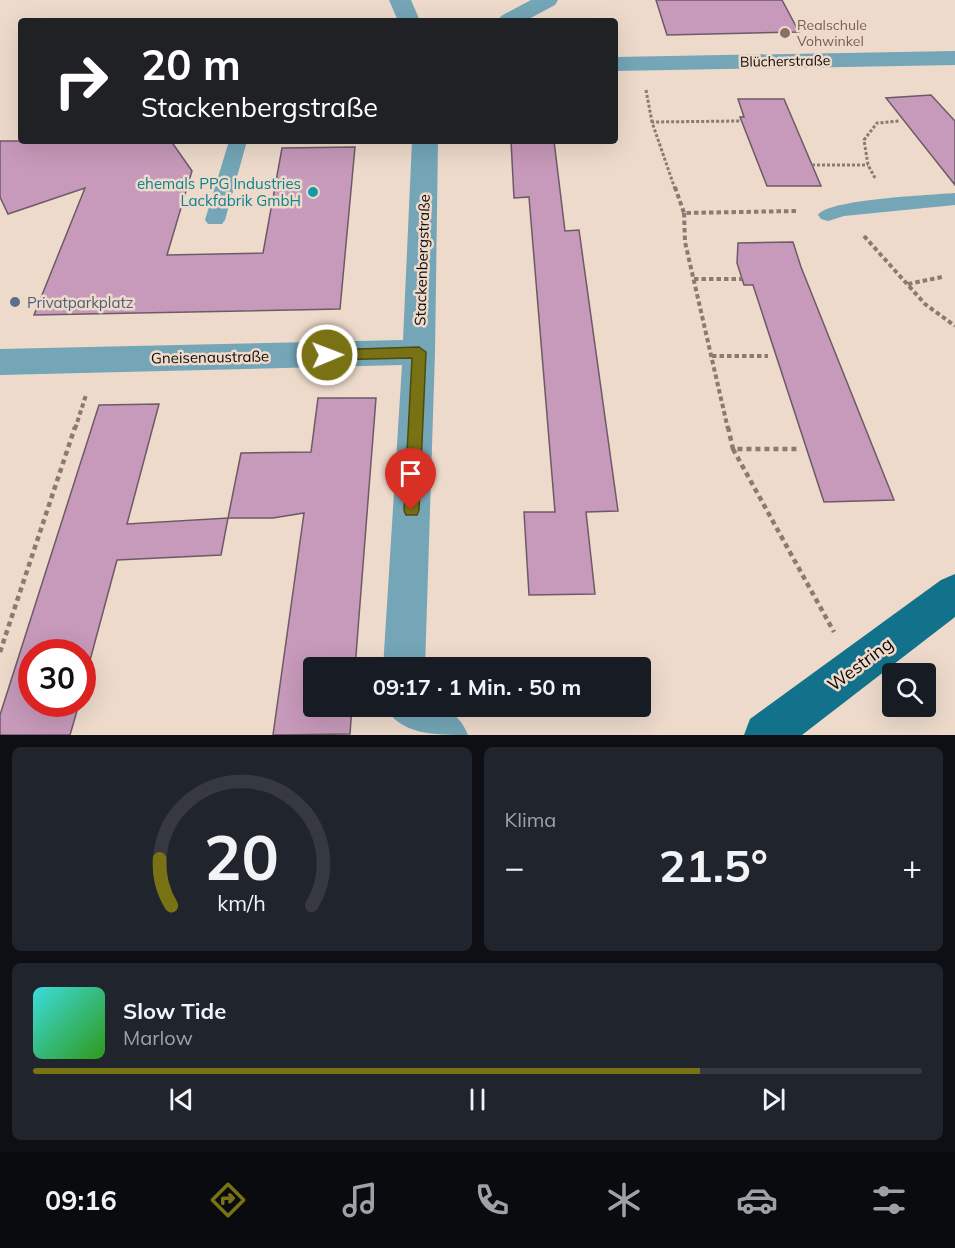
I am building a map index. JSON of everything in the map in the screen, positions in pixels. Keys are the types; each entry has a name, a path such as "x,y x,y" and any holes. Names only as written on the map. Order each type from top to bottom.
{"main road":[{"name":"Westring","path":"766,735 955,593"}],"street":[{"path":"400,0 408,18"},
{"path":"514,18 547,0"},
{"name":"Blücherstraße","path":"618,64 955,58"},
{"name":"Stackenbergstraße","path":"405,657 419,352 425,144"},
{"name":"Gneisenaustraße","path":"0,362 419,352"},
{"path":"401,735 403,717"},
{"path":"420,717 447,735"}],"lane":[{"path":"214,220 237,144"},
{"path":"835,212 955,200"}],"path":[{"path":"740,121 652,122 684,213 685,242 733,448 854,669"},
{"path":"891,207 868,165 864,140 878,123 898,121"},
{"path":"812,165 868,165"},
{"path":"684,213 835,212 925,304 955,326"},
{"path":"907,284 942,277"},
{"path":"694,279 742,279"},
{"path":"712,356 768,356"},
{"path":"0,652 97,360"},
{"path":"733,448 798,449"}],"building":[{"path":"656,0 782,0 799,32 667,35"},
{"path":"931,95 955,121 955,185 886,98"},
{"path":"738,99 784,99 821,186 767,186 740,117 744,117"},
{"path":"0,141 18,141 18,144 173,144 192,171 167,255 263,253 282,148 355,147 340,309 34,315 85,188 8,214 0,197"},
{"path":"511,144 554,144 565,231 579,230 618,511 586,512 595,594 529,595 524,512 555,512 529,197 514,198"},
{"path":"793,242 894,500 824,502 753,285 744,285 737,263 738,243"},
{"path":"318,398 376,398 356,657 303,657 303,717 351,717 350,734 273,735 304,513 273,518 228,518 241,453 311,452"},
{"path":"159,404 127,524 228,518 221,555 117,560 96,639 24,639 99,405"},
{"path":"18,659 18,717 75,717 70,735 0,735 0,715"}],"place":[{"name":"Realschule Vohwinkel","path":"785,33"},
{"name":"ehemals PPG Industries Lackfabrik GmbH","path":"313,192"},
{"name":"Privatparkplatz","path":"15,302"}],"route":[{"path":"327,355 419,352 411,510"}]}
